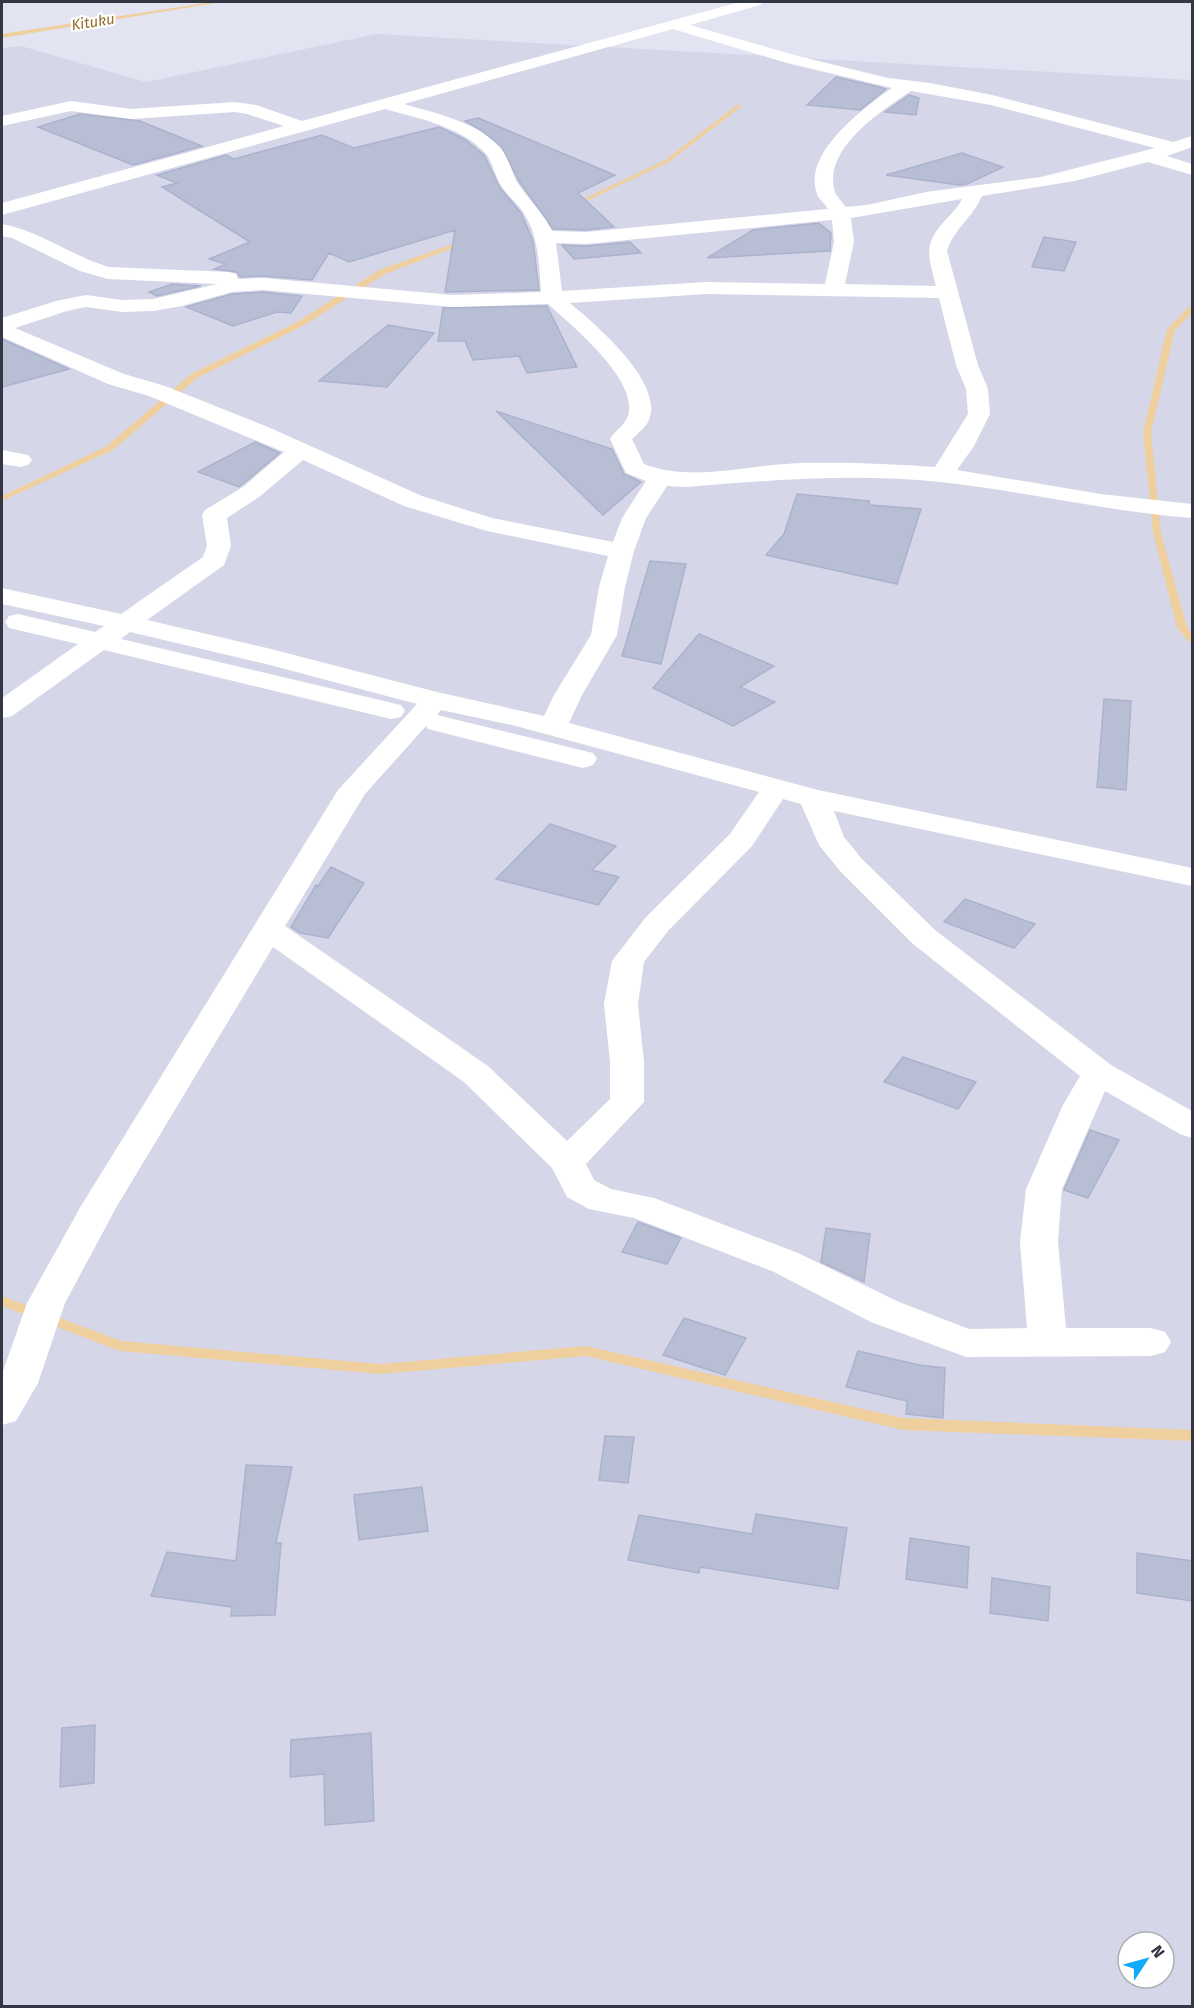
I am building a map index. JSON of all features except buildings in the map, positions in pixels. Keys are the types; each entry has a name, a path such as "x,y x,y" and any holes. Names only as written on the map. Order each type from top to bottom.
{"street":[{"path":"2,209 755,2"},
{"path":"673,24 774,55 907,86 992,100 1173,147"},
{"path":"834,290 844,242 841,214 826,193 825,167 839,142 855,125 907,86"},
{"path":"386,104 429,117 480,140 494,153 501,172 533,212 546,237 550,254 552,297 608,349 626,372 641,403 638,420 621,439 634,468 660,478 698,480 750,473 802,470 942,475 1101,501 1192,511"},
{"path":"2,121 71,106 131,114 235,107 250,109 303,126"},
{"path":"546,237 586,238 867,211 926,198 1075,176 1149,156 1192,141"},
{"path":"1149,156 1192,170"},
{"path":"942,475 962,446 979,414 977,389 967,365 937,251 942,234 951,223 962,216 975,192"},
{"path":"2,230 37,242 87,267 108,273 229,278 263,284 453,301 497,301 706,288 947,292"},
{"path":"2,325 63,305 86,301 122,306 153,305 182,300 231,286 263,284"},
{"path":"2,330 116,379 158,391 261,432 299,451 363,476 413,501 487,524 622,551"},
{"path":"2,710 215,560 219,546 214,515 251,492 299,451"},
{"path":"554,728 568,695 604,635 612,587 622,551 634,518 660,478"},
{"path":"2,596 271,657 427,709 520,718 818,810 1192,895"},
{"path":"2,618 99,642 427,709 771,796"},
{"path":"2,1410 18,1383 46,1303 99,1206 353,790 427,709"},
{"path":"567,1162 627,1102 627,1062 621,1004 628,961 657,924 741,840 771,796"},
{"path":"818,810 1192,877"},
{"path":"818,810 830,839 851,864 924,937 1099,1073 1192,1126"},
{"path":"268,929 476,1074 567,1162 580,1188 603,1200 641,1207 785,1262 885,1312 966,1343 1151,1342"},
{"path":"1048,1343 1039,1242 1044,1189 1080,1105 1099,1073"}],"shaded area":[{"path":"377,34 1192,80 1192,2006 2,2006 2,48 21,46 146,82"}],"waterway":[{"name":"Kituku","path":"2,36 219,2"},
{"path":"572,206 667,161 739,106"},
{"path":"2,499 110,448 194,376 300,324 382,272 467,241"},
{"path":"1192,309 1171,329 1147,433 1157,533 1182,628 1192,640"},
{"path":"2,1301 120,1346 380,1369 586,1351 903,1424 1192,1436"}]}
